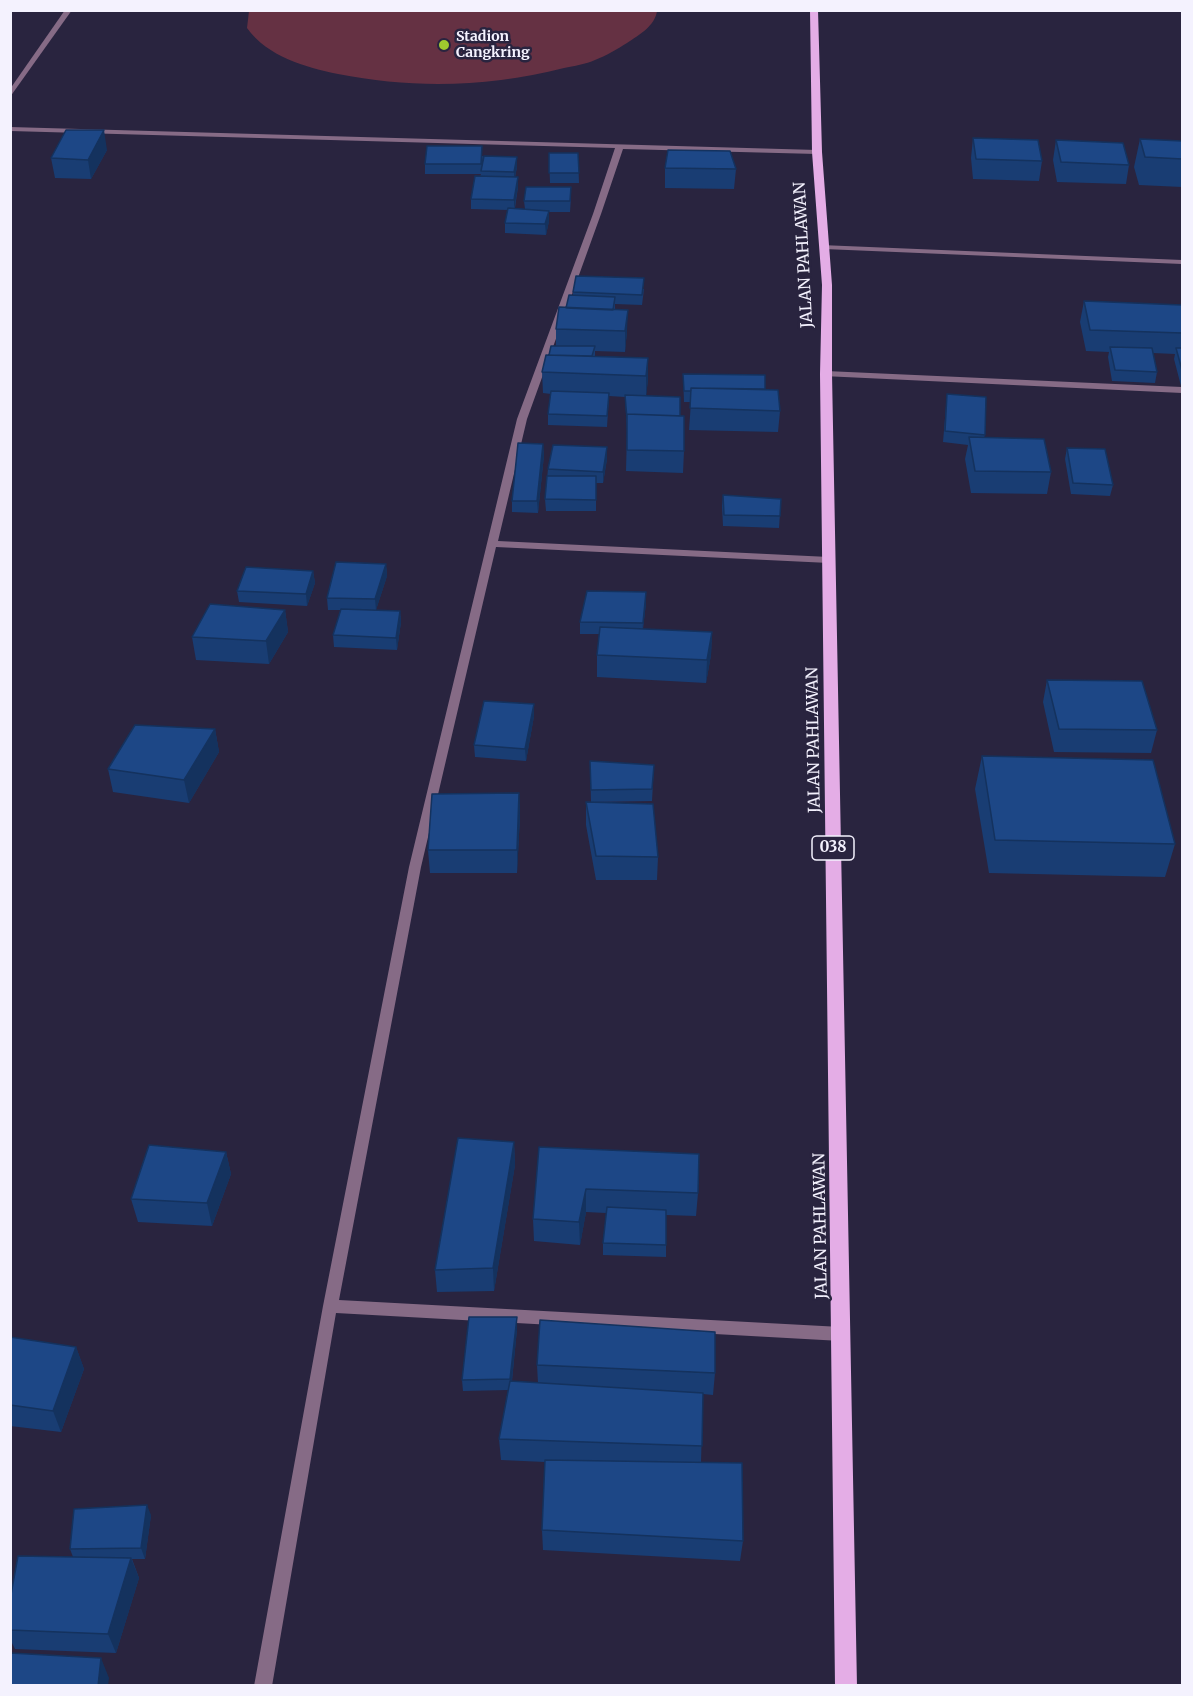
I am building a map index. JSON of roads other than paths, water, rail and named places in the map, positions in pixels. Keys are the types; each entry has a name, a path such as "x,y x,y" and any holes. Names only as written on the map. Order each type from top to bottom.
{"main road":[{"name":"JALAN PAHLAWAN","path":"814,10 817,152 827,285 826,374 846,1686"}],"street":[{"path":"10,95 69,10"},
{"path":"10,129 817,152"},
{"path":"263,1686 330,1306 415,867 522,419 543,357 600,210 620,145"},
{"path":"824,247 1182,262"},
{"path":"826,374 1182,390"},
{"path":"492,544 829,560"},
{"path":"330,1306 840,1334"}],"place":[{"name":"Stadion Cangkring","path":"444,45"}]}
